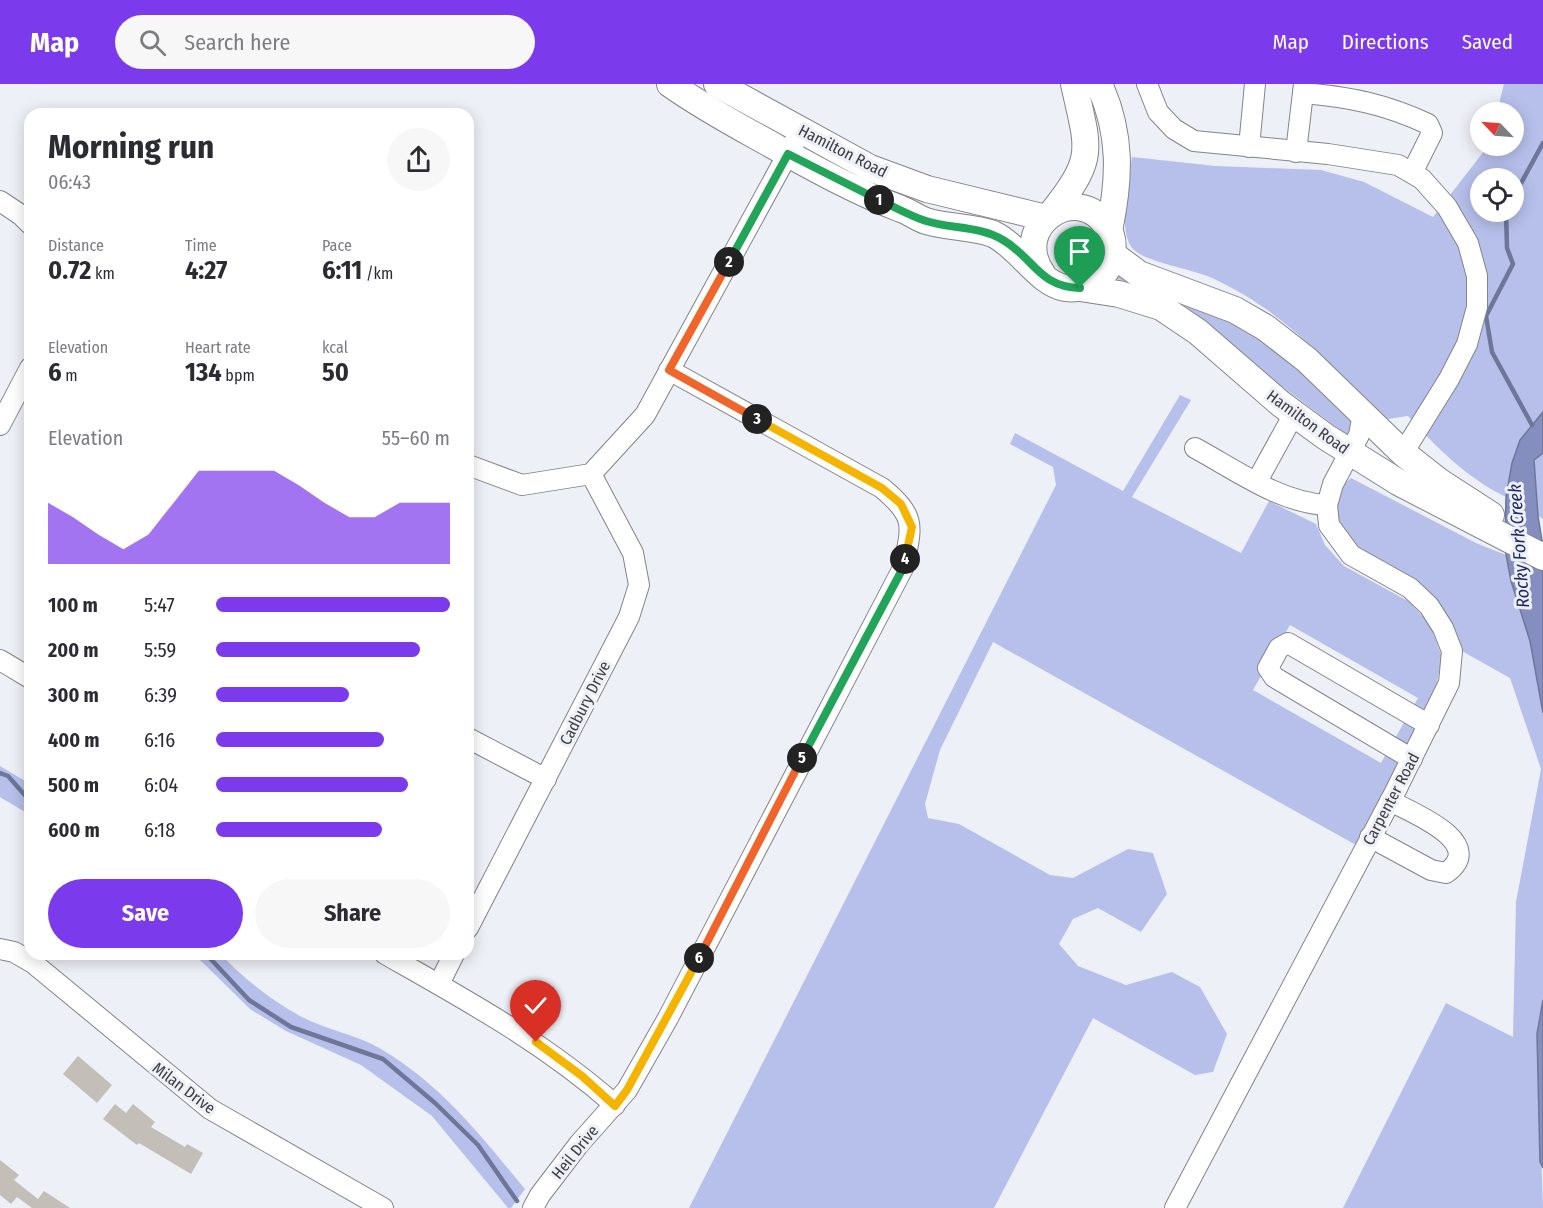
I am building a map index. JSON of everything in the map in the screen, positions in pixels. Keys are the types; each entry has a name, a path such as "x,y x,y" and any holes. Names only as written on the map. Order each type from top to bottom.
{"main road":[{"name":"Hamilton Road","path":"670,84 710,111 861,192 902,210 991,224 1014,236 1025,250"},
{"name":"Hamilton Road","path":"717,84 870,168 913,184 975,202 1055,213"},
{"path":"1055,213 1073,185 1085,160 1087,144 1074,84"},
{"path":"1084,84 1093,119 1098,154 1091,175 1036,232 1025,250 1034,259 1043,275 1057,285 1080,288 1093,283 1103,274 1111,240 1117,194 1117,138 1099,84"},
{"path":"1055,213 1083,208 1095,214 1105,223 1111,240"},
{"name":"Hamilton Road","path":"1111,240 1135,259 1153,269 1206,286 1275,325 1308,350 1329,371 1357,408 1403,453 1440,482 1461,505 1543,557"},
{"name":"Hamilton Road","path":"1080,288 1119,294 1161,307 1198,332 1238,369 1294,414 1349,452 1398,482 1461,505 1543,545"}],"street":[{"path":"1147,84 1158,112 1174,129 1194,141 1398,165 1422,179 1447,207 1468,243 1477,276 1477,307 1467,344 1449,379 1403,453"},
{"path":"1249,147 1255,84"},
{"path":"1296,152 1304,89 1396,108 1428,124 1432,134 1412,173"},
{"path":"474,467 522,485 591,474 645,415 801,129"},
{"path":"0,201 24,219"},
{"name":"Heil Drive","path":"533,1208 540,1195 579,1144 627,1090 668,1018 903,568 912,527 901,504 882,488 669,370"},
{"path":"0,423 24,379"},
{"path":"1195,448 1297,501 1327,505 1333,484 1359,435 1357,408"},
{"path":"1257,481 1294,414"},
{"name":"Cadbury Drive","path":"474,917 629,617 639,585 633,553 591,474"},
{"name":"Carpenter Road","path":"1175,1208 1412,759 1449,683 1452,651 1443,628 1429,606 1410,588 1351,555 1329,525 1327,505"},
{"path":"1412,759 1274,677 1268,668 1279,648 1288,643 1429,725"},
{"path":"0,660 24,674"},
{"path":"474,741 546,779"},
{"path":"1370,837 1431,870 1446,873 1455,867 1459,855 1456,843 1447,832 1390,801"},
{"name":"Milan Drive","path":"0,949 14,952 24,958"},
{"name":"Milan Drive","path":"28,960 210,1109 383,1208"},
{"path":"396,960 536,1042 582,1076 615,1106"},
{"path":"439,984 451,960"}],"shaded area":[{"path":"1504,84 1543,84 1543,412 1521,442 1513,460 1506,497 1478,481 1453,461 1408,416 1388,419 1376,415 1302,337 1261,306 1212,278 1141,255 1134,250 1126,232 1127,192 1132,157 1216,166 1321,170 1364,182 1433,217 1470,169 1470,222 1524,222 1524,168 1471,168 1480,156 1524,156 1524,102 1500,102"},
{"path":"1073,229 1087,234 1092,248 1087,262 1073,267 1059,262 1054,248 1059,234"},
{"path":"1123,265 1246,318 1347,409 1352,424 1347,435 1261,371 1185,306 1162,293 1117,279"},
{"path":"1180,395 1191,400 1132,497 1241,553 1269,501 1316,524 1325,545 1344,566 1408,601 1430,624 1442,657 1435,692 1356,845 993,642 940,750 925,804 928,818 959,824 1050,875 1073,878 1128,849 1153,853 1167,894 1141,932 1098,908 1073,919 1059,944 1078,966 1126,985 1172,972 1200,987 1227,1034 1213,1072 1195,1075 1093,1018 994,1208 689,1208 1056,485 1053,467 1010,444 1015,433 1123,491","holes":["1290,625 1418,698 1381,763 1253,690"]},
{"path":"1543,453 1543,519 1538,516 1534,460"},
{"path":"1351,478 1476,543 1506,555 1511,581 1530,641 1543,713 1543,1000 1537,1034 1543,1208 1343,1208 1446,1003 1513,1037 1516,902 1541,769 1510,678 1460,650 1448,618 1428,590 1416,580 1355,547 1344,536 1337,522 1336,505 1340,490"},
{"path":"0,766 24,780 24,811 0,797"},
{"path":"200,960 226,960 268,996 290,1010 310,1021 371,1044 403,1063 442,1095 525,1189 511,1208 508,1208 432,1116 361,1065 286,1031 250,1009"}],"water":[{"name":"Rocky Fork Creek","path":"1543,412 1543,453 1534,460 1543,547 1543,713 1530,641 1511,581 1505,549 1506,497 1512,463 1520,440"},
{"path":"1543,1000 1543,1168 1540,1162 1537,1034"}],"building":[{"path":"78,1056 112,1085 97,1103 63,1074"},
{"path":"115,1104 126,1113 133,1104 155,1122 151,1127 185,1147 187,1144 203,1153 191,1174 139,1143 137,1145 103,1119"},
{"path":"0,1160 19,1175 14,1180 38,1199 44,1191 70,1208 32,1208 17,1197 11,1204 0,1195"}],"waterway":[{"path":"1524,178 1543,143"},
{"path":"1506,222 1507,248 1513,264 1486,316 1492,352 1532,425"},
{"path":"0,773 8,776 24,794"},
{"path":"212,960 249,1000 291,1027 383,1059 435,1103 478,1145 517,1201"}],"route":[{"path":"536,1042 582,1076 615,1106 627,1090 668,1018 903,568 912,527 901,504 882,488 669,370 788,154 825,175 925,220 992,234 1017,250 1049,281 1066,288 1080,288"}]}
